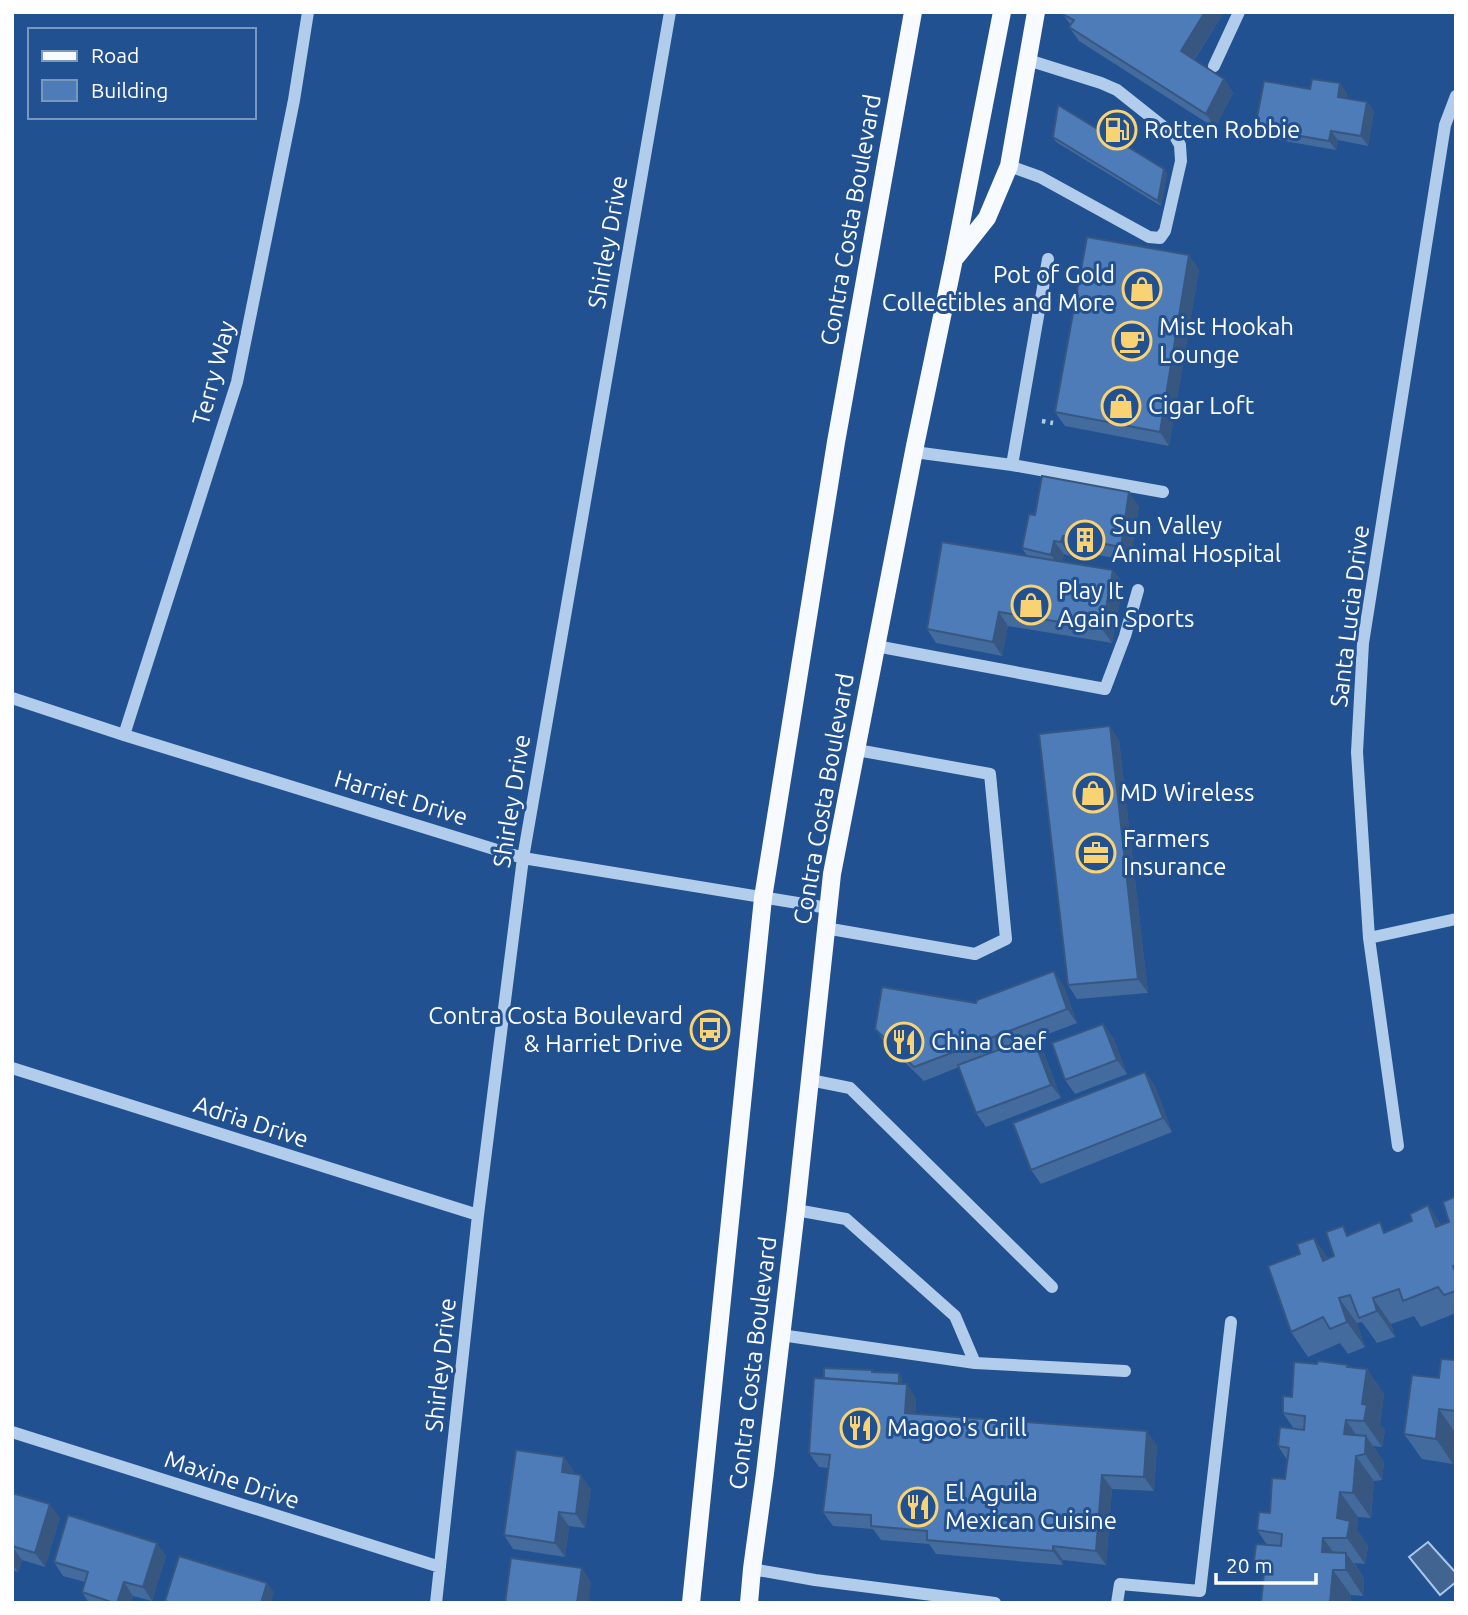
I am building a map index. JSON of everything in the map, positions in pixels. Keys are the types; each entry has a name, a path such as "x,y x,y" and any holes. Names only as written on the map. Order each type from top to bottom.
{"main road":[{"name":"Contra Costa Boulevard","path":"691,1603 763,898 834,455 913,12"},
{"name":"Contra Costa Boulevard","path":"749,1603 796,1210 832,874 1002,12"},
{"path":"954,259 987,219 1009,166 1036,12"}],"street":[{"name":"Terry Way","path":"124,734 237,382 295,100 308,12"},
{"name":"Shirley Drive","path":"436,1603 478,1215 523,858 670,12"},
{"path":"1214,66 1239,12"},
{"path":"1009,166 1040,177 1149,237 1160,238 1181,161 1180,145 1175,136 1117,90 1101,82 1028,60"},
{"name":"Santa Lucia Drive","path":"1398,1146 1368,938 1357,752 1363,643 1445,125 1456,96"},
{"path":"1012,465 1048,259"},
{"path":"914,452 1012,465 1163,492"},
{"path":"876,646 1105,689 1125,636 1138,590"},
{"name":"Harriet Drive","path":"12,698 523,858 828,908"},
{"path":"825,928 975,954 1006,939 990,774 856,750"},
{"path":"1368,938 1456,919"},
{"name":"Adria Drive","path":"12,1068 478,1215"},
{"path":"810,1080 850,1088 1052,1287"},
{"path":"796,1210 846,1219 955,1316 975,1363"},
{"path":"1117,1603 1120,1584 1200,1591 1231,1322"},
{"path":"781,1335 975,1363 1125,1371"},
{"name":"Maxine Drive","path":"12,1432 440,1567"},
{"path":"752,1569 815,1580 995,1603"}],"water":[{"path":"1428,1542 1456,1573 1456,1582 1440,1595 1409,1557"}],"building":[{"path":"1066,12 1205,12 1181,51 1224,79 1206,114 1069,27 1074,20 1064,15"},
{"path":"1312,79 1340,83 1338,97 1367,102 1361,136 1331,131 1329,141 1255,128 1264,81 1310,89"},
{"path":"1058,105 1104,133 1109,114 1123,118 1120,142 1164,169 1158,201 1053,137"},
{"path":"1087,237 1189,255 1160,432 1055,412"},
{"name":"Sun Valley Animal Hospital","path":"1042,476 1129,492 1121,547 1063,536 1061,542 1054,541 1051,555 1022,548 1029,514 1035,515"},
{"name":"Play It Again Sports","path":"942,542 1113,570 1102,629 999,612 993,642 927,629"},
{"path":"1110,726 1138,979 1068,985 1039,734"},
{"path":"1054,971 1067,1009 914,1067 875,1029 882,987 976,1003 977,1000"},
{"path":"1103,1024 1117,1060 1065,1080 1052,1043"},
{"path":"1033,1037 1051,1085 976,1113 958,1065"},
{"path":"1145,1072 1163,1118 1031,1170 1013,1123"},
{"path":"1456,1196 1456,1265 1453,1266 1456,1291 1444,1295 1438,1287 1403,1301 1399,1289 1373,1298 1377,1311 1359,1318 1350,1295 1339,1298 1347,1322 1330,1329 1323,1317 1291,1332 1268,1266 1300,1254 1297,1244 1314,1238 1323,1261 1334,1256 1326,1232 1343,1226 1347,1236 1380,1222 1384,1233 1412,1221 1410,1214 1428,1205 1436,1227 1449,1222 1443,1202"},
{"path":"1441,1359 1456,1360 1456,1411 1439,1409 1436,1439 1404,1434 1412,1375 1439,1378"},
{"path":"1318,1361 1367,1369 1362,1404 1367,1405 1364,1421 1346,1420 1344,1434 1366,1436 1365,1454 1356,1456 1353,1493 1340,1492 1337,1518 1350,1521 1347,1538 1323,1538 1322,1552 1346,1553 1346,1570 1333,1570 1330,1603 1261,1603 1265,1563 1254,1561 1256,1544 1281,1546 1282,1534 1257,1530 1259,1512 1270,1513 1272,1478 1285,1479 1289,1448 1278,1446 1280,1427 1304,1430 1305,1416 1283,1413 1283,1396 1292,1397 1294,1362 1317,1364"},
{"path":"824,1368 899,1373 899,1384 824,1378"},
{"path":"814,1378 907,1384 905,1413 1147,1431 1144,1477 1102,1475 1096,1551 1053,1546 1053,1551 927,1540 927,1531 871,1526 871,1515 823,1512 830,1455 809,1453"},
{"path":"516,1450 564,1457 562,1472 581,1475 576,1514 559,1512 555,1543 504,1535"},
{"path":"12,1493 50,1504 35,1553 12,1546"},
{"path":"68,1515 157,1543 143,1587 124,1582 117,1603 82,1592 88,1572 54,1562"},
{"path":"179,1556 267,1583 261,1603 165,1601"},
{"path":"511,1558 582,1568 577,1603 505,1603"}],"place":[{"name":"Rotten Robbie","path":"1117,130"},
{"name":"Pot of Gold Collectibles and More","path":"1142,289"},
{"name":"Mist Hookah Lounge","path":"1132,341"},
{"name":"Cigar Loft","path":"1121,406"},
{"name":"Sun Valley Animal Hospital","path":"1085,540"},
{"name":"Play It Again Sports","path":"1031,605"},
{"name":"MD Wireless","path":"1093,793"},
{"name":"Farmers Insurance","path":"1096,853"},
{"name":"Contra Costa Boulevard & Harriet Drive","path":"710,1030"},
{"name":"China Caef","path":"904,1042"},
{"name":"Magoo's Grill","path":"860,1428"},
{"name":"El Aguila Mexican Cuisine","path":"918,1507"}]}
